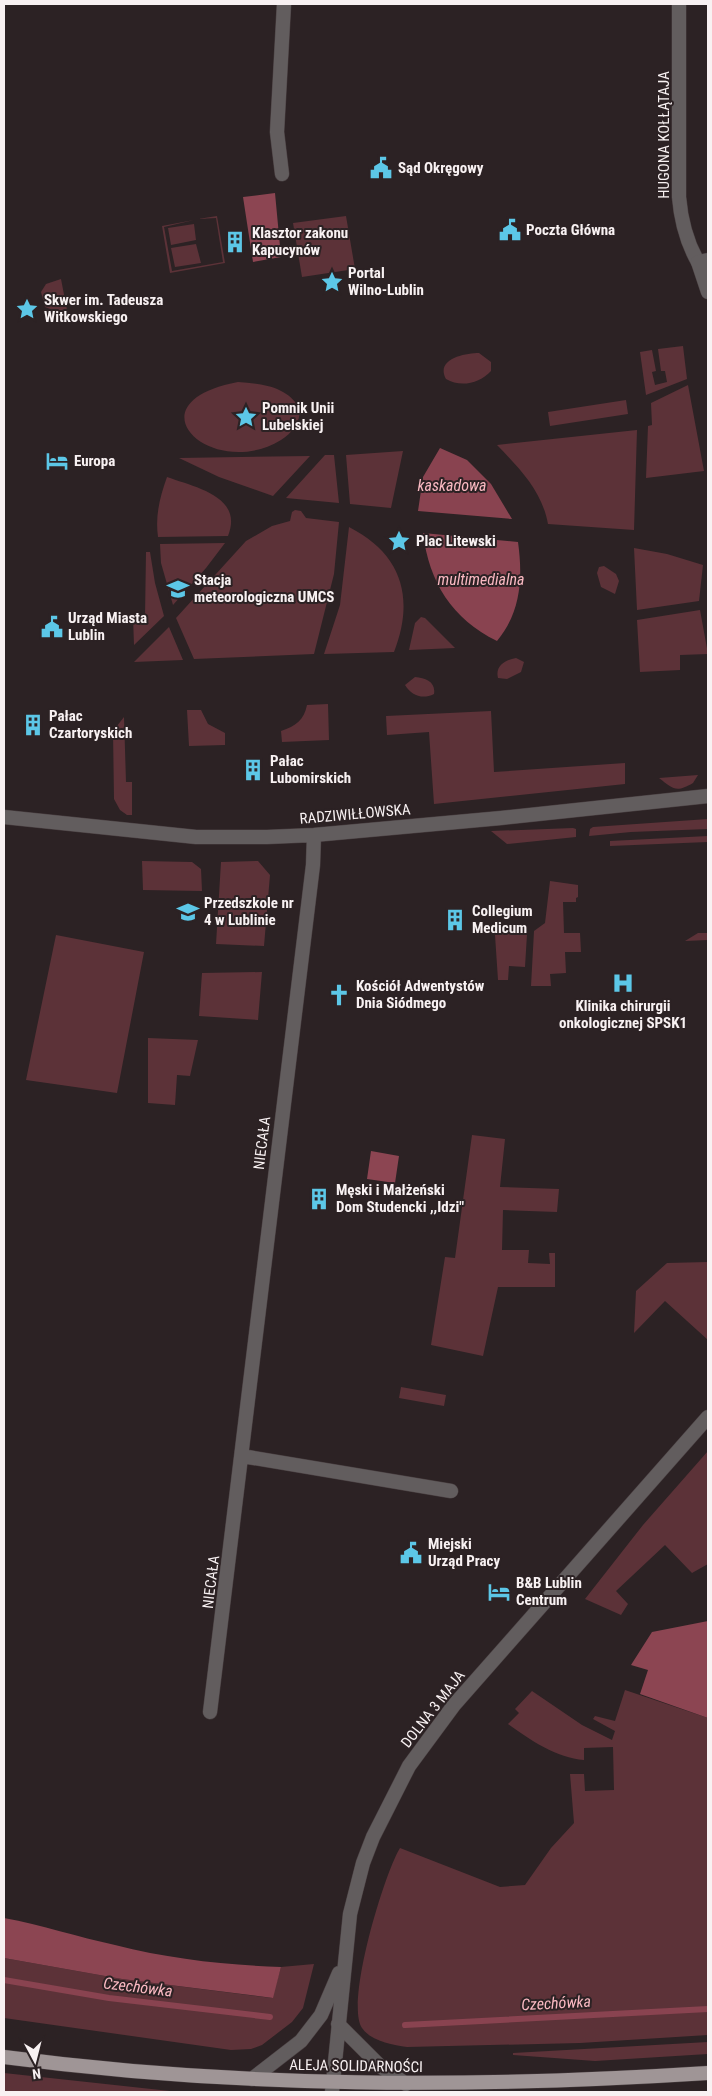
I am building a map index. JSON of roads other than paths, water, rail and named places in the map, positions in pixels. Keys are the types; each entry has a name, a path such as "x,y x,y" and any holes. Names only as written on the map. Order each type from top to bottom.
{"main road":[{"name":"ALEJA SOLIDARNOŚCI","path":"4,2057 81,2067 252,2079 333,2088 406,2084 529,2083 708,2073"}],"street":[{"path":"282,174 277,132 284,4"},
{"name":"HUGONA KOŁŁĄTAJA","path":"679,4 679,197 686,237 703,261 708,292"},
{"name":"RADZIWIŁŁOWSKA","path":"4,818 196,836 314,835 708,796"},
{"name":"NIECAŁA","path":"210,1712 313,865 314,835"},
{"name":"DOLNA 3 MAJA","path":"333,2088 343,1963 350,1914 363,1863 384,1812 409,1766 467,1691 708,1417"},
{"path":"242,1456 451,1491"},
{"path":"252,2079 301,2041 321,2015 343,1963"},
{"path":"338,2024 380,2066 406,2084"}],"water":[{"name":"kaskadowa","path":"440,448 467,460 491,484 512,519 418,511 423,477"},
{"name":"multimedialna","path":"423,533 518,542 520,581 516,606 505,630 497,641 467,622 445,597 431,567"}],"waterway":[{"name":"Czechówka","path":"4,1980 109,1998 270,2017"},
{"name":"Czechówka","path":"405,2025 708,2009"}],"place":[{"name":"Sąd Okręgowy","path":"381,168"},
{"name":"Poczta Główna","path":"510,230"},
{"name":"Klasztor zakonu Kapucynów","path":"235,242"},
{"name":"Portal Wilno-Lublin","path":"332,282"},
{"name":"Skwer im. Tadeusza Witkowskiego","path":"27,309"},
{"name":"Pomnik Unii Lubelskiej","path":"246,417"},
{"name":"Europa","path":"57,461"},
{"name":"Plac Litewski","path":"399,541"},
{"name":"Stacja meteorologiczna UMCS","path":"178,589"},
{"name":"Urząd Miasta Lublin","path":"52,627"},
{"name":"Pałac Czartoryskich","path":"33,725"},
{"name":"Pałac Lubomirskich","path":"253,770"},
{"name":"Przedszkole nr 4 w Lublinie","path":"188,912"},
{"name":"Collegium Medicum","path":"455,920"},
{"name":"Klinika chirurgii onkologicznej SPSK1","path":"623,983"},
{"name":"Kościół Adwentystów Dnia Siódmego","path":"339,995"},
{"name":"Męski i Małżeński Dom Studencki ,,Idzi\"","path":"319,1199"},
{"name":"Miejski Urząd Pracy","path":"411,1553"},
{"name":"B&B Lublin Centrum","path":"499,1592"}]}
